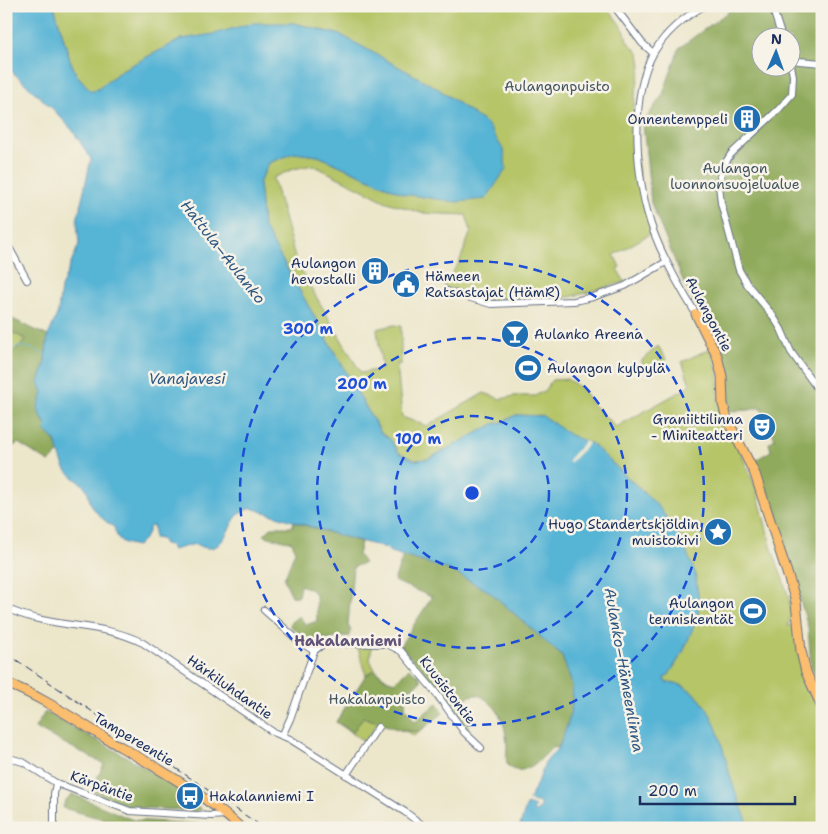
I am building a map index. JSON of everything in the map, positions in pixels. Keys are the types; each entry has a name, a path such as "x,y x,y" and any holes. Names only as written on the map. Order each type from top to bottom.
{"main road":[{"name":"Aulangontie","path":"696,314 717,356 722,376 723,404 727,419 755,474 790,579 796,602 802,658 806,672 822,707"},
{"name":"Tampereentie","path":"6,684 43,700 176,780 226,815 241,828"}],"street":[{"path":"614,6 642,43 653,53"},
{"name":"Aulangontie","path":"696,314 666,262 653,232 640,171 638,116 642,86 653,53 673,28 690,14 704,6"},
{"path":"772,6 779,28"},
{"path":"800,60 822,63"},
{"path":"793,78 792,94 779,109 731,154 722,168 719,185 720,204 739,270 746,284 781,329 790,352 822,394"},
{"path":"6,242 27,280"},
{"path":"447,291 491,304 574,301 594,297 625,286 666,262"},
{"name":"Härkiluhdantie","path":"6,608 45,622 108,631 135,639 273,732 290,739 404,812 420,824 422,828"},
{"path":"264,610 300,642 314,651 282,736"},
{"name":"Kuusistontie","path":"314,651 327,643 387,644 394,646 401,651 436,693 464,732 481,748"},
{"path":"346,775 378,727"},
{"name":"Kärpäntie","path":"6,757 23,762 56,783 130,812 226,815"},
{"path":"54,828 54,794 56,783"}],"green space":[{"name":"Aulangonpuisto","path":"54,6 607,6 625,32 627,41 639,53 641,66 632,124 643,205 653,232 614,255 620,267 617,269 625,282 570,297 498,298 494,302 444,288 444,284 459,263 471,231 466,215 421,213 387,202 313,165 293,169 273,178 297,264 361,373 382,369 377,329 394,325 401,326 401,364 397,364 402,417 427,426 484,393 501,399 514,396 535,396 544,391 552,380 567,379 582,389 592,404 616,427 683,390 690,384 682,362 711,348 718,372 719,401 757,491 771,546 789,597 791,615 788,626 794,625 803,675 822,715 822,828 750,828 735,792 711,717 699,698 691,691 675,683 666,683 664,678 668,676 683,652 698,615 659,507 592,444 570,435 543,416 516,415 503,422 494,424 428,459 415,460 399,453 390,439 381,433 263,226 259,183 269,163 294,153 318,156 404,194 488,125 437,88 341,35 294,23 182,39 122,70 98,89 91,91 76,74"},
{"name":"Aulangon luonnonsuojelualue","path":"736,6 822,6 822,690 811,666 808,627 771,502 752,462 771,451 769,443 775,439 761,407 729,411 723,356 684,283 651,203 643,123 663,94 679,48"},
{"path":"6,316 48,336 44,368 39,382 43,393 40,415 60,452 49,462 18,443 6,451 6,358 27,340 6,329"},
{"path":"6,329 28,340 6,358"},
{"path":"658,346 667,360 649,368 645,367 642,360"},
{"path":"294,522 361,542 358,555 364,563 353,567 348,625 351,631 350,636 314,642 306,639 290,626 291,622 299,616 306,625 317,621 316,595 310,589 300,585 298,597 292,596 284,579 295,551 292,542 264,535 272,527 292,527"},
{"path":"403,556 450,570 490,592 562,656 572,684 573,700 568,723 559,747 551,748 545,756 530,767 520,770 512,769 508,766 507,761 507,746 502,719 490,702 478,695 466,698 469,726 467,729 420,668 400,646 432,597 394,581"},
{"name":"Hakalanpuisto","path":"357,644 372,645 370,660 375,670 405,693 405,708 415,722 437,703 443,713 414,736 385,719 380,727 376,725 365,742 336,722 366,675"},
{"name":"Hakalanpuisto","path":"409,668 419,676 421,681 405,693 405,708 415,722 437,703 443,713 418,732 400,730 363,717 353,732 336,722 366,675 375,670 385,679 395,682"},
{"path":"45,712 146,769 202,810 130,807 91,791 104,764 35,728"},
{"path":"72,794 133,820 227,826 229,828 121,828 118,823 63,808 65,801"}],"water":[{"name":"Vanajavesi","path":"6,6 54,6 76,74 91,91 98,89 122,70 182,39 214,34 252,23 294,23 341,35 437,88 488,125 504,151 506,169 486,199 456,202 404,194 318,156 294,153 269,163 259,183 263,226 381,433 390,439 399,453 415,460 428,459 494,424 503,422 516,415 543,416 570,435 592,444 659,507 681,539 695,572 699,601 698,615 683,652 668,676 664,678 666,683 677,684 688,689 707,708 718,732 733,785 750,828 519,828 527,804 535,807 533,811 536,812 541,807 540,803 529,800 545,762 559,747 568,723 573,700 572,684 562,656 490,592 450,570 390,552 386,548 251,508 237,516 222,541 217,546 211,548 195,544 173,550 170,545 164,544 161,539 154,538 154,526 150,526 146,537 137,546 125,543 119,539 114,527 94,510 86,488 69,474 65,468 56,443 45,431 46,424 40,415 38,407 43,393 39,382 44,368 48,336 58,312 61,288 79,244 77,221 91,159 73,131 54,110 6,66"}],"pier":[{"path":"585,441 589,443 570,463 568,460"}],"waterway":[{"path":"6,351 21,346 31,348 45,355"}],"railway":[{"path":"6,653 264,828"}],"place":[{"name":"Onnentemppeli","path":"747,119"},
{"name":"Aulangon hevostalli","path":"375,271"},
{"name":"Hämeen Ratsastajat (HämR)","path":"406,284"},
{"name":"Aulanko Areena","path":"515,334"},
{"name":"Aulangon kylpylä","path":"528,368"},
{"name":"Graniittilinna - Miniteatteri","path":"762,427"},
{"name":"Hugo Standertskjöldin muistokivi","path":"718,532"},
{"name":"Aulangon tenniskentät","path":"753,611"},
{"name":"Hakalanniemi I","path":"190,796"}],"district":[{"name":"Hakalanniemi","path":"348,641"}],"water label":[{"name":"Hattula–Aulanko","path":"223,252"},
{"name":"Aulanko–Hämeenlinna","path":"624,670"}]}
